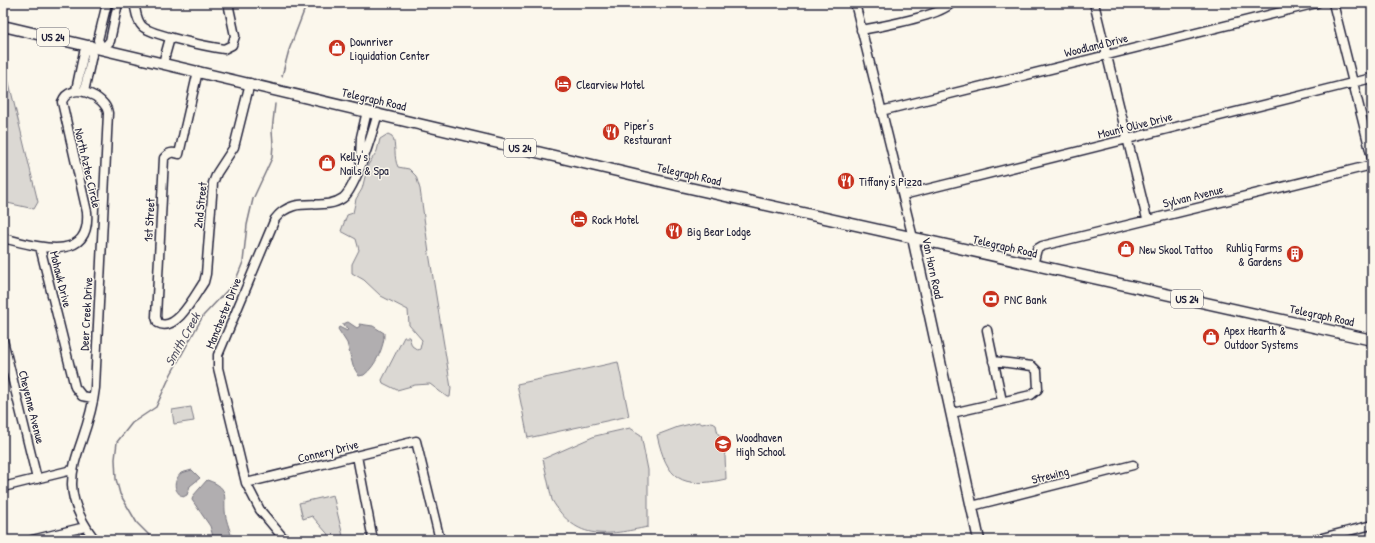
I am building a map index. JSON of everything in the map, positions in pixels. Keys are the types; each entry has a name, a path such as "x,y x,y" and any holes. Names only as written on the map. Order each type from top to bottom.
{"main road":[{"name":"Telegraph Road","path":"3,26 378,113 681,186 1372,340"},
{"name":"Van Horn Road","path":"913,238 979,540"}],"street":[{"path":"134,3 141,26 150,32 170,38 218,48 228,48 234,42 235,36 228,3"},
{"name":"Van Horn Road","path":"855,3 913,238"},
{"path":"862,30 900,23 944,10 951,3"},
{"path":"1094,3 1147,219"},
{"name":"Woodland Drive","path":"882,111 1318,3"},
{"path":"1333,3 1372,158"},
{"path":"106,4 117,5 110,41 103,49 98,40 106,4"},
{"path":"163,63 170,38"},
{"path":"80,91 84,52 90,46"},
{"name":"1st Street","path":"198,71 179,154 172,152 164,158 156,317 158,323 168,326 176,321 200,287"},
{"name":"Mount Olive Drive","path":"903,195 1372,78"},
{"name":"2nd Street","path":"200,287 206,274 213,183 219,169 234,147 250,83"},
{"name":"North Aztec Circle","path":"40,247 56,249 68,247 79,238 86,225 87,212 61,106 65,96 80,91"},
{"name":"Deer Creek Drive","path":"80,91 102,102 106,107 108,114 94,398 72,470 71,485 73,499 78,514 85,527 95,540"},
{"name":"Manchester Drive","path":"360,165 361,137 367,111"},
{"name":"Manchester Drive","path":"285,540 260,510 246,483 218,368 220,349 275,219 279,214 292,206 301,204 330,203 344,197 354,184 360,165 368,148 378,113"},
{"name":"Sylvan Avenue","path":"1033,265 1037,249 1042,246 1372,165"},
{"path":"3,238 40,247"},
{"name":"Mohawk Drive","path":"40,247 75,387 82,396 94,398"},
{"path":"987,330 1002,401"},
{"name":"Cheyenne Avenue","path":"3,340 37,479"},
{"path":"952,413 1031,395 1036,392 1038,386 1036,371 1030,365 993,361"},
{"name":"Connery Drive","path":"246,483 416,441 440,540"},
{"path":"357,456 373,540"},
{"name":"Strewing","path":"972,506 1133,465"},
{"path":"3,487 72,470"},
{"path":"1314,540 1372,525"},
{"path":"32,540 85,527"}],"shaded area":[{"path":"3,58 38,202 34,209 3,202"},
{"path":"388,134 392,136 398,167 409,169 416,176 420,189 451,388 450,397 447,397 430,384 415,385 397,390 383,383 382,380 404,337 409,337 412,346 418,350 420,349 422,340 409,325 408,310 381,296 364,280 352,273 352,264 359,250 356,239 341,231 347,215 353,213 356,199 362,189 368,165 377,151 380,139"},
{"path":"348,322 357,328 360,326 359,324 373,326 384,333 381,350 372,367 364,375 359,376 353,366 347,343 338,329 339,327 347,331 348,328 343,326 343,324"},
{"path":"618,362 629,416 528,438 517,384"},
{"path":"191,407 194,421 174,424 172,410"},
{"path":"699,422 702,424 711,422 716,425 718,434 721,436 725,456 726,479 698,483 687,481 678,478 671,471 666,462 657,435 678,427"},
{"path":"630,428 641,435 648,470 648,527 606,533 594,533 583,530 562,514 552,500 543,459 595,436"},
{"path":"192,470 200,478 190,486 187,495 183,497 177,492 175,483 181,473"},
{"path":"207,480 220,486 223,490 226,518 232,540 214,540 210,526 192,500 193,496"},
{"path":"333,495 344,540 333,540 312,516 303,519 299,503"}],"waterway":[{"name":"Smith Creek","path":"282,76 289,50 307,3"},
{"name":"Smith Creek","path":"154,540 137,523 120,494 116,479 115,459 117,442 132,423 156,407 171,374 203,316 235,282 243,262 247,225 253,199 272,158 272,131 275,104"}],"place":[{"name":"Downriver Liquidation Center","path":"337,48"},
{"name":"Clearview Motel","path":"563,84"},
{"name":"Piper's Restaurant","path":"611,132"},
{"name":"Kelly's Nails & Spa","path":"327,163"},
{"name":"Tiffany's Pizza","path":"846,181"},
{"name":"Rock Motel","path":"579,219"},
{"name":"Big Bear Lodge","path":"674,231"},
{"name":"New Skool Tattoo","path":"1126,249"},
{"name":"Ruhlig Farms & Gardens","path":"1295,254"},
{"name":"PNC Bank","path":"991,299"},
{"name":"Apex Hearth & Outdoor Systems","path":"1211,337"},
{"name":"Woodhaven High School","path":"723,444"}]}
